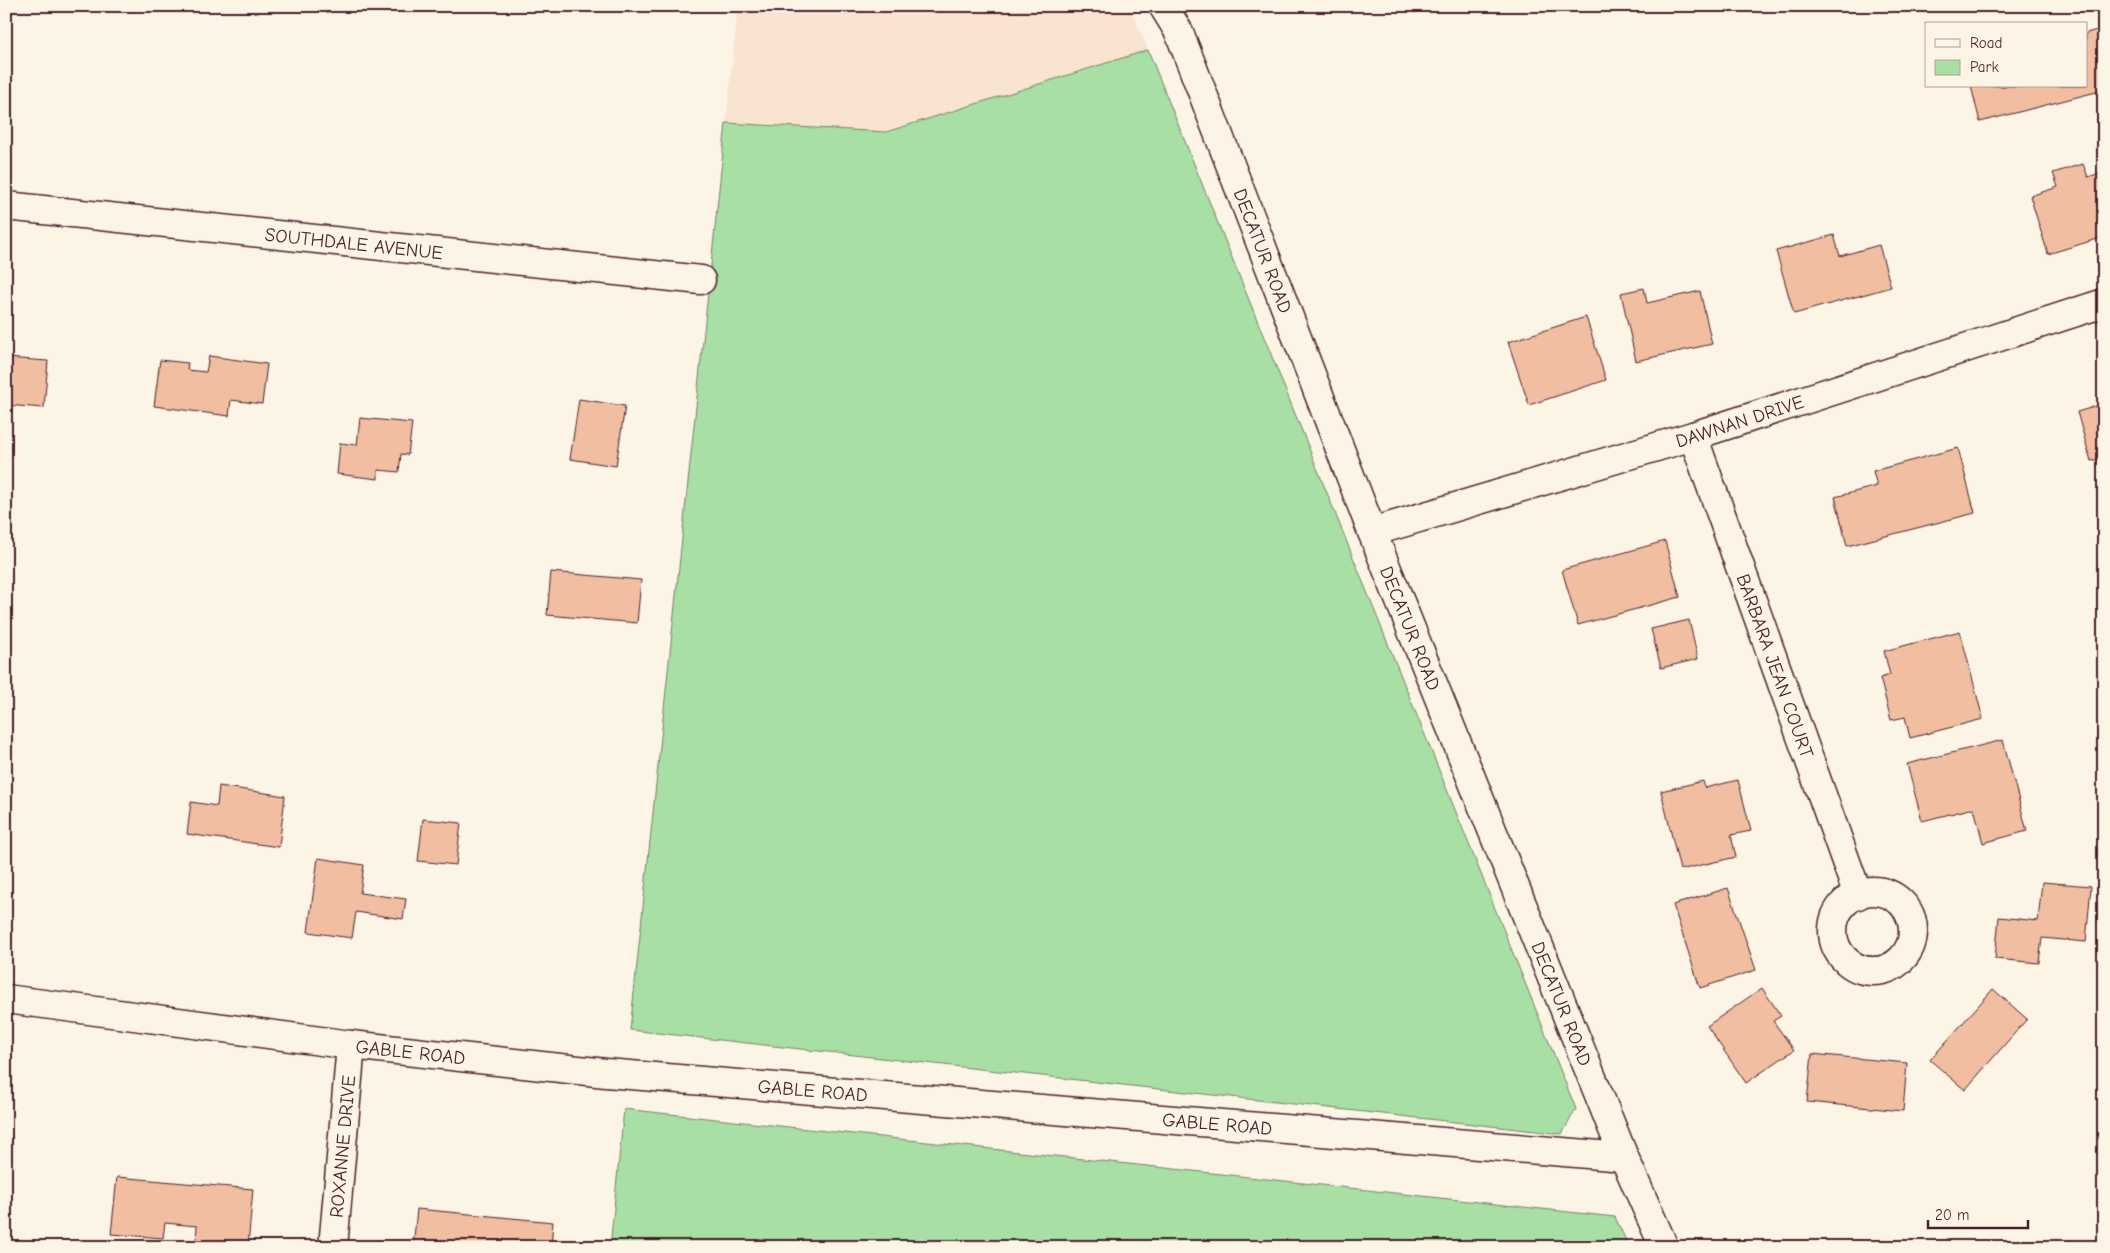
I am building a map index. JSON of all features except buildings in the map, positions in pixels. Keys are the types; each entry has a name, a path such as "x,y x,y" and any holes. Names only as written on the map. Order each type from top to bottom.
{"street":[{"name":"DECATUR ROAD","path":"1163,6 1179,32 1372,532 1624,1157 1664,1247"},
{"name":"SOUTHDALE AVENUE","path":"6,206 701,280"},
{"name":"DAWNAN DRIVE","path":"1372,532 1693,436 2104,303"},
{"name":"BARBARA JEAN COURT","path":"1693,436 1858,895"},
{"name":"GABLE ROAD","path":"6,999 351,1045 616,1073 1624,1157"},
{"name":"ROXANNE DRIVE","path":"333,1247 351,1045"}],"shaded area":[{"path":"738,6 1130,6 1148,50 886,132 726,123"}],"green space":[{"path":"1148,50 1576,1109 1562,1134 630,1030 726,123 886,132"},
{"path":"624,1109 1615,1217 1629,1247 610,1247"}]}
